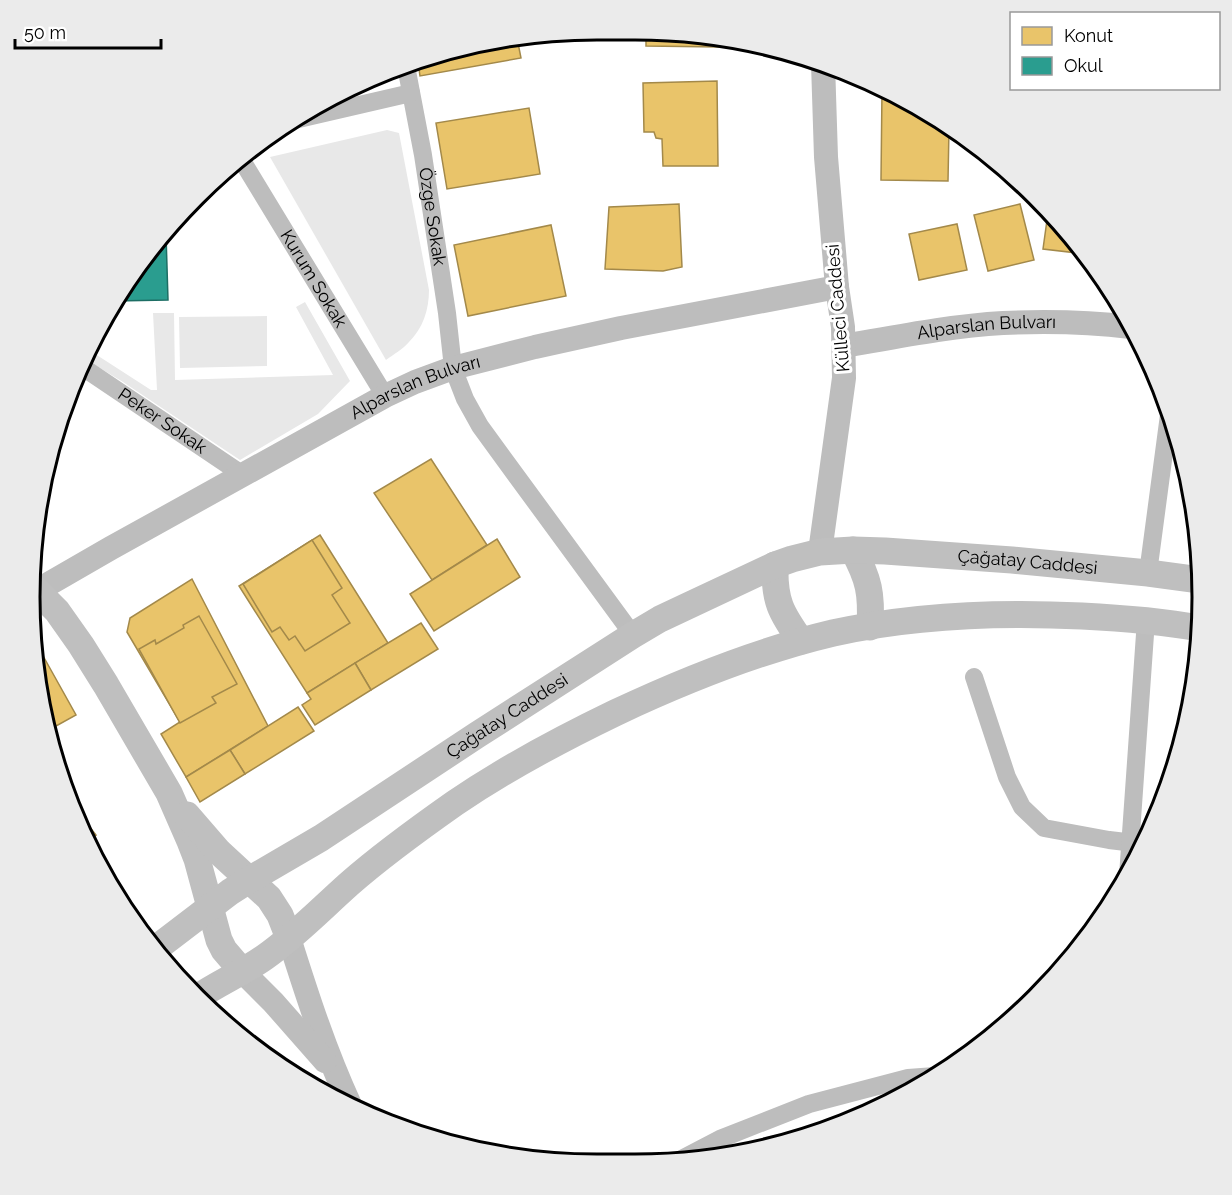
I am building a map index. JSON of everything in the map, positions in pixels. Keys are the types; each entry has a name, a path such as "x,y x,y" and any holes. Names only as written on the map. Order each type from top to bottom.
{"main road":[{"name":"Çağatay Caddesi","path":"162,944 249,880 321,838 633,635 775,565 820,552 853,550 937,554 1191,579"},
{"path":"853,550 863,567 868,585 871,607 870,627"},
{"path":"775,565 775,594 788,623 801,641"},
{"path":"40,596 57,611 81,645 169,793 190,841 219,940 224,950 242,970"},
{"path":"205,992 263,958 356,878 420,828 466,796 546,747 690,679 801,641 918,620 970,615 1023,614 1146,620 1190,627"},
{"path":"169,793 219,852 269,898 276,907 289,938"}],"street":[{"name":"Özge Sokak","path":"407,74 430,200 453,368 465,399 480,426 633,635"},
{"name":"Külleci Caddesi","path":"820,552 844,378 843,327 837,287 826,157 823,74"},
{"path":"321,114 411,93"},
{"name":"Kurum Sokak","path":"245,166 384,396"},
{"name":"Alparslan Bulvarı","path":"41,586 384,396 453,368 621,328 837,287"},
{"name":"Alparslan Bulvarı","path":"844,346 1001,323 1069,322 1121,326"},
{"name":"Peker Sokak","path":"89,371 243,475"},
{"path":"1148,573 1167,433"},
{"path":"1137,837 1146,620"},
{"path":"974,677 1007,777 1022,807 1044,828 1135,843"},
{"path":"289,938 315,1020 344,1094"},
{"path":"242,970 334,1072"},
{"path":"697,1151 720,1139 809,1104 917,1077"}],"shaded area":[{"path":"387,130 399,133 429,290 428,305 418,331 407,345 386,360 270,157"},
{"path":"305,302 350,381 318,414 240,460 92,363 96,355 151,390 157,390 153,313 174,313 175,380 333,375 296,307"},
{"path":"267,316 267,366 180,368 179,317"}],"building: Konut":[{"path":"646,41 719,47 646,46"},
{"path":"519,46 521,58 420,76 419,70 453,59"},
{"path":"717,81 718,166 663,166 662,139 656,138 654,132 644,132 643,83"},
{"path":"882,98 949,138 948,181 881,180"},
{"path":"529,108 540,174 447,189 436,123"},
{"path":"679,204 682,267 663,271 605,269 609,207"},
{"path":"1020,204 1034,260 988,271 974,215"},
{"path":"1047,223 1071,252 1043,249"},
{"path":"957,224 967,270 919,280 909,234"},
{"path":"551,225 566,296 468,316 454,245"},
{"path":"431,459 487,545 432,580 374,493"},
{"path":"320,535 388,643 307,693 239,586"},
{"path":"497,539 520,577 434,631 410,594"},
{"path":"312,540 342,588 332,595 350,623 305,651 295,636 289,640 280,627 272,632 243,584"},
{"path":"192,579 268,726 186,777 161,734 180,722 127,632 130,618"},
{"path":"199,616 237,684 212,697 216,703 180,723 139,649 155,640 156,644 184,628 183,625"},
{"path":"421,623 438,649 371,690 355,663"},
{"path":"44,658 76,715 56,726"},
{"path":"355,663 371,690 315,725 302,705 311,699 307,693"},
{"path":"298,707 314,731 245,774 230,750"},
{"path":"230,750 245,774 200,802 186,777"}],"building: Okul":[{"path":"166,245 168,300 126,301"}]}
